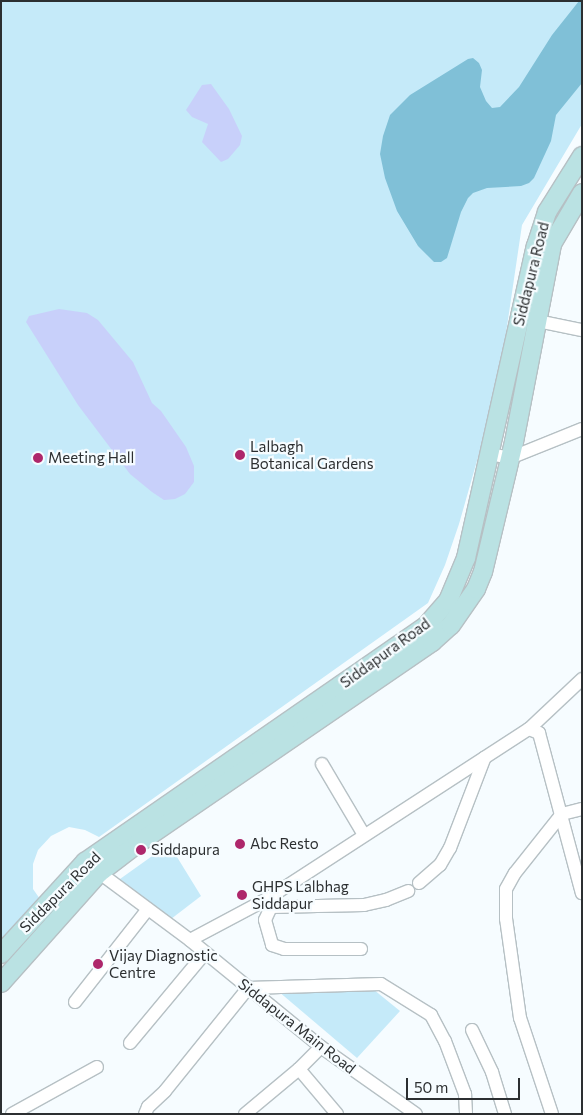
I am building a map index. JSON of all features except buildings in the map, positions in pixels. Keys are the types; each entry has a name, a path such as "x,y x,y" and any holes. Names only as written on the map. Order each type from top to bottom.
{"main road":[{"name":"Siddapura Road","path":"1,954 85,862 426,626 448,601 466,558 536,246 547,212 582,156"},
{"name":"Siddapura Road","path":"1,983 99,873 137,844 432,642 451,625 476,589 483,572 510,458 552,244 582,193"}],"street":[{"path":"538,321 582,330"},
{"path":"490,454 510,458 582,429"},
{"path":"190,940 266,905 364,835 530,729 582,679"},
{"path":"530,729 539,733 582,893"},
{"path":"419,883 440,865 450,848 485,757"},
{"path":"322,764 364,835"},
{"path":"552,1114 520,1018 505,905 506,889 515,873 562,814 582,808"},
{"name":"Siddapura Main Road","path":"85,862 190,940 321,1047 416,1114"},
{"path":"266,905 364,905 386,900 408,891"},
{"path":"266,905 265,920 272,945 284,949 361,949"},
{"path":"75,1002 148,909"},
{"path":"130,1043 205,953"},
{"path":"146,1114 148,1107 166,1092 248,988 381,984 431,1015 445,1041 465,1094 466,1114"},
{"path":"472,1030 492,1072 506,1114"},
{"path":"245,1114 299,1069 321,1047"},
{"path":"12,1114 97,1067"},
{"path":"299,1069 337,1114"}],"shaded area":[{"name":"Lalbagh Botanical Gardens","path":"1,1 582,1 582,124 522,225 498,387 459,524 445,565 428,603 99,837 85,830 69,827 51,836 38,850 33,864 33,889 40,899 1,943"},
{"path":"579,1 582,1 582,83 556,115 551,141 534,178 529,183 521,186 487,188 473,193 468,198 461,212 447,258 441,262 434,262 418,246 397,211 385,178 380,154 383,136 390,115 410,95 468,59 473,58 479,63 482,70 480,87 486,101 492,108 500,107 519,87 552,35"},
{"path":"211,84 229,109 242,136 240,145 228,159 221,162 202,142 208,124 192,117 186,110 202,85"},
{"path":"59,309 87,313 98,320 133,362 152,403 161,411 186,447 194,466 194,482 185,494 175,499 164,500 130,474 78,405 26,322 29,316"},
{"path":"169,844 201,896 171,919 120,879"},
{"path":"368,985 400,1011 357,1058 278,991"}],"place":[{"name":"Lalbagh Botanical Gardens","path":"240,455"},
{"name":"Meeting Hall","path":"38,458"},
{"name":"Abc Resto","path":"240,844"},
{"name":"Siddapura","path":"141,850"},
{"name":"GHPS Lalbhag Siddapur","path":"242,895"},
{"name":"Vijay Diagnostic Centre","path":"98,964"}]}
